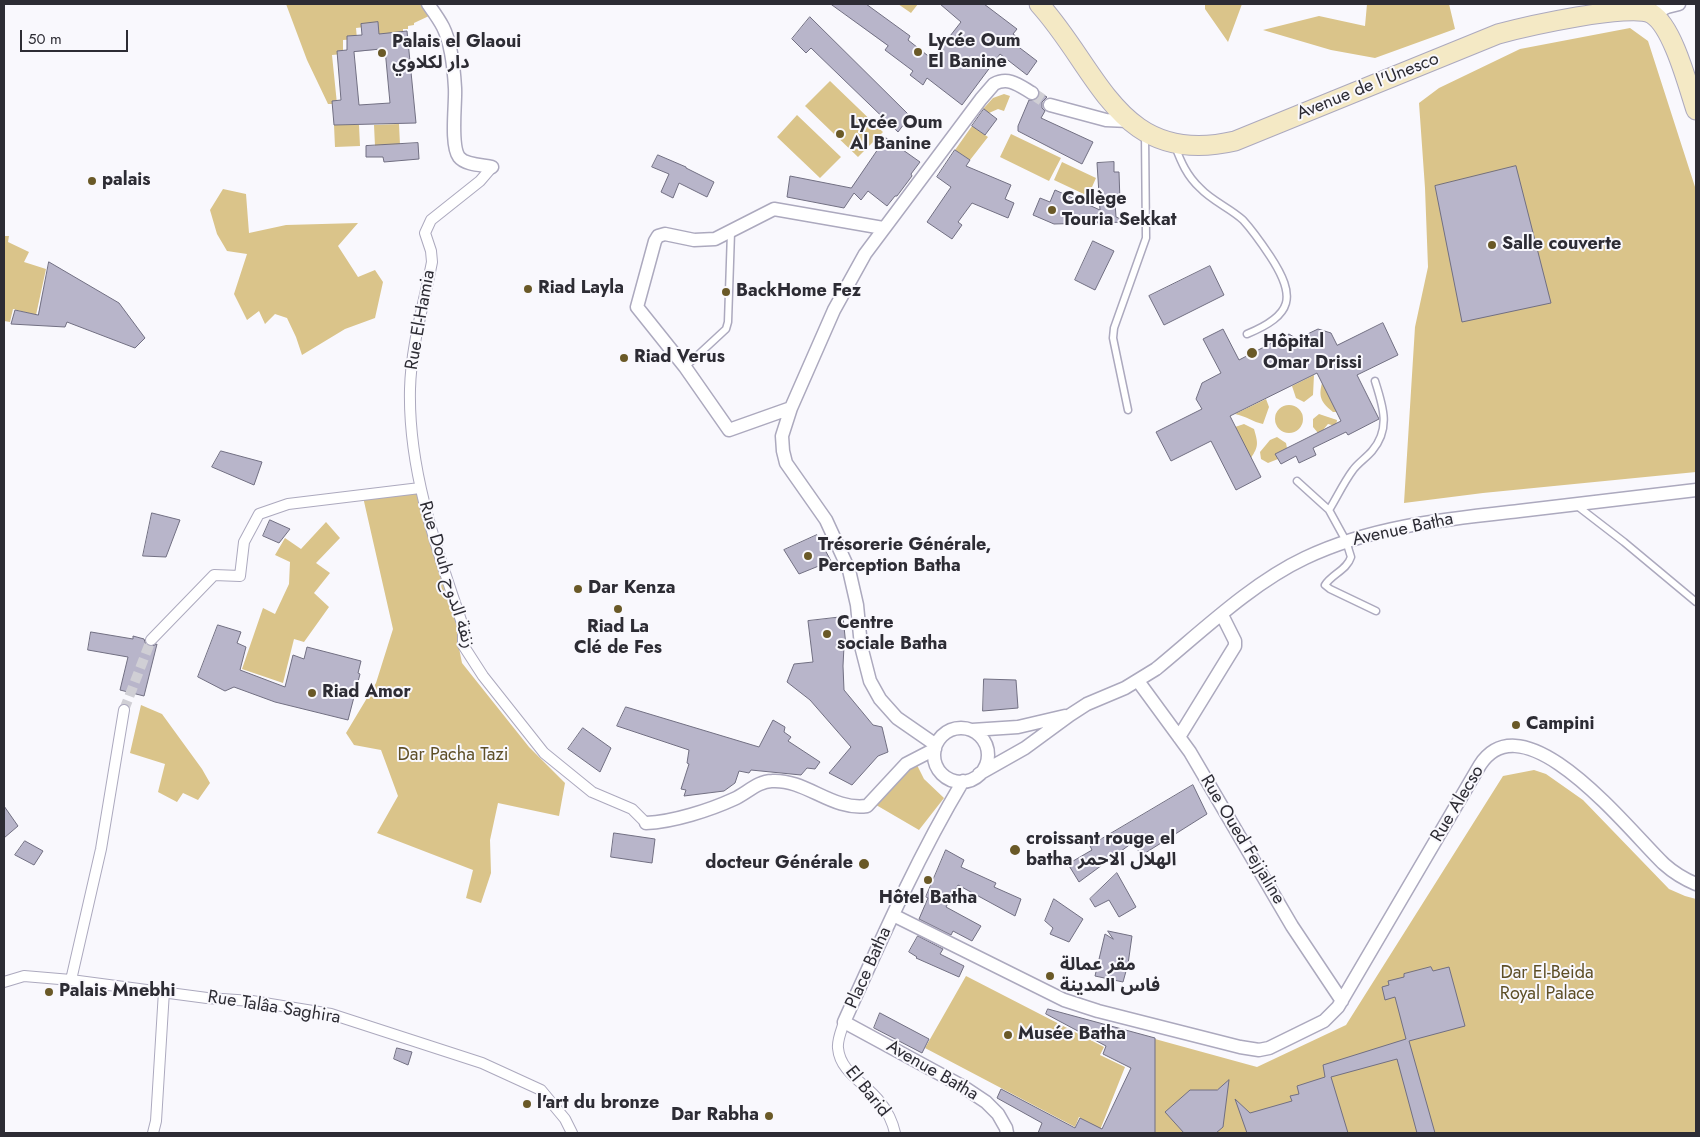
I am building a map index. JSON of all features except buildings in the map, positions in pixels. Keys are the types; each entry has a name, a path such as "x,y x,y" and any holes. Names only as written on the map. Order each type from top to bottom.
{"main road":[{"name":"Avenue de l'Unesco","path":"1039,4 1112,104 1129,121 1145,132 1193,146 1214,146 1235,141 1498,34 1522,27 1624,11 1642,11 1666,7 1667,32 1696,110"}],"street":[{"name":"Rue El-Hamia","path":"420,488 412,449 410,388 416,338 432,262 431,251 425,233 431,220 480,181 492,167 464,161 459,157 454,138 455,88 452,60 444,28 428,4"},
{"path":"936,747 896,718 880,699 870,682 862,646 854,586 849,570 826,520 790,470 784,458 782,436 791,408 839,301 865,254 994,84 1003,81 1013,81 1032,93"},
{"path":"1050,105 1106,120 1129,121"},
{"path":"791,408 729,430 685,367 637,307 658,236 665,234 694,240 715,239 774,209 884,228"},
{"path":"150,640 214,575 240,576 244,542 259,514 288,504 420,488"},
{"name":"Rue Douh زنقة الدوح","path":"420,488 463,626 463,645 478,668 544,753 592,792 632,809 646,823"},
{"name":"Avenue Batha","path":"979,774 1025,748 1087,704 1138,681 1279,572 1304,558 1346,541 1399,527 1470,516 1696,490"},
{"path":"1180,737 1235,643 1222,615"},
{"name":"Rue Oued Fejjaline","path":"1138,681 1180,737 1292,926 1342,1001"},
{"path":"71,980 100,849 124,710"},
{"name":"Avenue Batha","path":"972,730 1018,727 1070,715"},
{"path":"959,728 972,730 983,741 987,750 987,761 979,774 971,779 963,781 950,779 942,774 935,762 936,747 941,737 951,730 959,728"},
{"name":"Rue Alecso","path":"893,915 1064,1000 1098,1011 1247,1049 1259,1050 1269,1048 1328,1018 1342,1001 1480,765 1488,754 1498,748 1511,745 1525,747 1561,765 1605,803 1664,864 1684,879 1696,884"},
{"path":"646,823 662,822 713,806 735,798 764,782 772,781 782,781 799,786 843,805 852,807 867,806 906,764 936,747"},
{"path":"893,915 932,836 963,781"},
{"name":"Place Batha","path":"844,1022 893,915"},
{"name":"Rue Talâa Saghira","path":"4,982 24,976 71,980 207,998 252,1001 330,1014 482,1063 541,1090 565,1119 572,1133"},
{"path":"153,1133 156,1121 164,991"},
{"name":"Avenue Batha","path":"844,1022 962,1086 986,1102 998,1114 1010,1132"},
{"name":"El Barid","path":"844,1022 837,1047 842,1059 849,1072 880,1102 894,1126 895,1133"}],"lane":[{"path":"1128,410 1113,338 1114,328 1146,238 1145,132"},
{"path":"1174,142 1184,169 1201,190 1242,219 1259,239 1285,282 1288,292 1287,304 1279,316 1270,323 1247,334"},
{"path":"685,367 726,329 728,322 731,232"},
{"path":"1329,510 1353,470 1371,452 1383,434 1383,410 1375,381"},
{"path":"1297,481 1329,510 1346,541 1352,557 1350,562 1325,585 1376,611"},
{"path":"1574,504 1624,542 1696,602"}],"green space":[{"path":"286,4 421,4 429,16 414,23 414,25 408,26 408,29 403,29 403,35 375,38 374,26 356,28 357,39 343,40 343,54 332,55 337,104 328,104 307,60"},
{"path":"898,4 918,4 911,13"},
{"path":"1205,4 1242,4 1228,42 1205,9"},
{"path":"1367,4 1449,4 1455,29 1375,58 1331,50 1263,30 1319,16 1365,26"},
{"path":"1630,28 1648,41 1696,190 1696,472 1483,493 1404,503 1415,327 1428,267 1419,103 1439,88 1520,49"},
{"path":"830,81 883,132 858,157 805,106"},
{"path":"1004,94 1010,96 1004,111 998,109 989,113 983,109 993,98"},
{"path":"797,115 841,157 820,178 777,137"},
{"path":"399,124 400,145 375,146 374,125"},
{"path":"334,125 359,125 360,146 335,147"},
{"path":"972,126 988,137 970,160 955,150"},
{"path":"1011,134 1061,158 1049,181 1000,157"},
{"path":"1062,162 1096,178 1088,196 1054,180"},
{"path":"223,189 246,194 249,233 286,225 358,223 338,246 358,277 375,270 383,282 375,318 345,329 302,355 287,318 275,314 265,324 259,311 247,320 234,294 247,254 227,251 217,234 210,210"},
{"path":"4,236 9,236 8,242 29,252 24,262 46,269 36,315 13,309 10,322 4,321"},
{"path":"1314,375 1313,395 1304,402 1296,398 1292,386"},
{"path":"1322,383 1337,412 1333,412 1322,400 1320,393"},
{"path":"1266,399 1269,407 1263,424 1235,414"},
{"path":"1289,405 1299,409 1303,419 1299,429 1289,433 1279,429 1275,419 1279,409"},
{"path":"1319,414 1337,420 1336,426 1328,424 1318,433 1313,427 1313,419"},
{"path":"1244,424 1254,429 1256,438 1257,447 1251,458 1235,427"},
{"path":"1277,437 1286,443 1287,448 1276,454 1278,459 1268,463 1261,459 1260,452 1270,440"},
{"name":"Dar Pacha Tazi","path":"420,490 422,517 462,627 458,643 462,663 529,747 565,783 559,816 498,803 490,840 491,873 481,903 466,898 473,870 377,833 398,796 381,750 354,745 346,733 376,683 393,629 363,497"},
{"path":"326,522 340,538 316,563 330,573 314,593 329,607 304,642 294,639 283,683 242,669 263,608 275,614 289,584 290,562 275,555 285,538 301,549"},
{"path":"141,705 162,714 202,769 210,783 198,800 183,793 177,802 158,792 165,764 130,753"},
{"path":"915,761 924,779 944,798 919,830 871,802"},
{"name":"Dar El-Beida Royal Palace","path":"1534,770 1546,774 1583,800 1669,889 1696,899 1696,1133 1155,1133 1155,1039 1257,1067 1346,1025 1503,776"},
{"path":"966,976 1104,1047 1100,1055 1125,1067 1100,1130 1079,1117 1075,1127 925,1048"}],"tunnel":[{"path":"1032,93 1050,105"},
{"path":"124,710 151,640"}],"place":[{"name":"Lycée Oum El Banine","path":"918,52"},
{"name":"Palais el Glaoui دار لكلاوي","path":"382,53"},
{"name":"Lycée Oum Al Banine","path":"840,134"},
{"name":"palais","path":"92,181"},
{"name":"Collège Touria Sekkat","path":"1052,210"},
{"name":"Salle couverte","path":"1492,245"},
{"name":"Riad Layla","path":"528,289"},
{"name":"BackHome Fez","path":"726,292"},
{"name":"Hôpital Omar Drissi","path":"1252,353"},
{"name":"Riad Verus","path":"624,358"},
{"name":"Trésorerie Générale, Perception Batha","path":"808,556"},
{"name":"Dar Kenza","path":"578,589"},
{"name":"Riad La Clé de Fes","path":"618,609"},
{"name":"Centre sociale Batha","path":"827,634"},
{"name":"Riad Amor","path":"312,693"},
{"name":"Campini","path":"1516,725"},
{"name":"croissant rouge el batha الهلال الاحمر","path":"1015,850"},
{"name":"docteur Générale","path":"864,864"},
{"name":"Hôtel Batha","path":"928,880"},
{"name":"مقر عمالة فاس المدينة","path":"1050,976"},
{"name":"Palais Mnebhi","path":"49,992"},
{"name":"Musée Batha","path":"1008,1035"},
{"name":"l'art du bronze","path":"527,1104"},
{"name":"Dar Rabha","path":"769,1116"}]}
